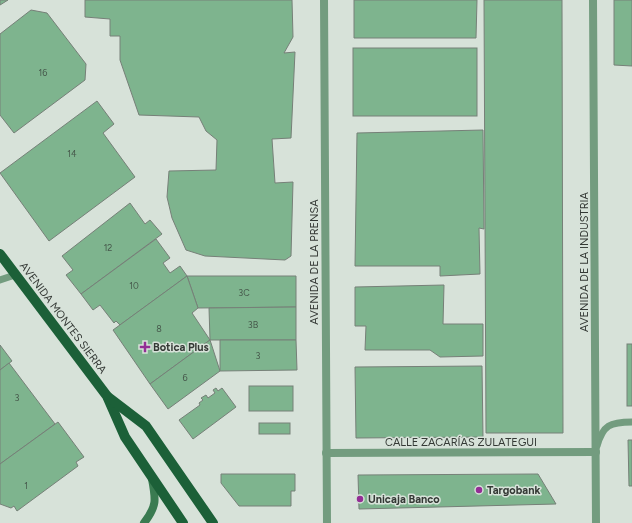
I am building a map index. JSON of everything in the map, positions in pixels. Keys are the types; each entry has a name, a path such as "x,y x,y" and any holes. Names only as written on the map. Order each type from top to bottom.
{"main road":[{"name":"AVENIDA MONTES SIERRA","path":"0,254 106,396 125,437 183,523"},
{"name":"AVENIDA MONTES SIERRA","path":"106,396 146,426 213,523"}],"street":[{"name":"AVENIDA DE LA PRENSA","path":"324,0 327,523"},
{"name":"AVENIDA DE LA INDUSTRIA","path":"593,0 596,523"},
{"name":"CALLE ZACARÍAS ZULATEGUI","path":"326,453 596,452"},
{"path":"144,523 154,510 156,501 152,477"}],"lane":[{"path":"0,280 15,275"},
{"path":"596,452 603,431 610,425 618,422 632,422"}],"building":[{"path":"0,0 8,0 0,5"},
{"path":"85,0 292,0 293,37 284,53 295,52 291,138 272,139 275,183 293,182 291,256 285,260 205,256 186,250 172,218 167,197 169,171 216,170 217,140 206,131 199,117 139,115 120,60 120,36 110,36 110,19 85,17"},
{"path":"354,0 477,0 476,38 354,38"},
{"path":"484,0 562,0 563,433 486,433"},
{"path":"614,0 632,0 632,66 614,65"},
{"path":"31,10 47,13 86,64 85,80 14,133 0,115 0,34"},
{"path":"353,48 477,48 477,116 353,116"},
{"path":"97,101 114,124 103,133 135,177 49,241 0,173"},
{"path":"483,130 484,229 479,228 480,274 440,276 440,266 355,266 357,133"},
{"path":"130,203 145,224 150,220 162,234 81,294 66,275 73,270 62,256"},
{"path":"156,239 170,258 163,263 170,273 180,266 187,276 120,325 116,321 114,323 100,305 93,310 81,294"},
{"path":"187,276 296,276 296,307 198,308"},
{"path":"187,276 198,308 192,313 210,340 150,384 113,330"},
{"path":"444,285 443,324 483,324 483,356 440,357 430,350 365,350 366,326 355,326 355,287"},
{"path":"296,307 296,340 210,340 209,308"},
{"path":"210,340 220,371 168,409 150,384"},
{"path":"220,340 296,340 297,370 220,371"},
{"path":"627,344 632,344 632,406 627,406"},
{"path":"0,345 12,361 0,370"},
{"path":"9,363 55,424 0,464 0,370"},
{"path":"482,366 483,437 356,438 355,367"},
{"path":"249,386 293,386 293,411 249,411"},
{"path":"216,388 218,391 222,388 236,407 193,439 179,420 200,405 199,403 203,400 201,398 206,395 208,398 215,393 213,390"},
{"path":"58,422 84,457 76,462 78,466 17,511 14,506 11,508 0,504 0,464"},
{"path":"259,423 290,423 290,434 259,434"},
{"path":"628,440 632,440 632,486 629,486"},
{"path":"221,474 295,474 295,491 291,491 291,506 239,506 221,483"},
{"path":"538,474 556,504 359,509 358,475"}],"place":[{"name":"Botica Plus","path":"145,347"},
{"name":"Targobank","path":"479,490"},
{"name":"Unicaja Banco","path":"360,499"}]}
